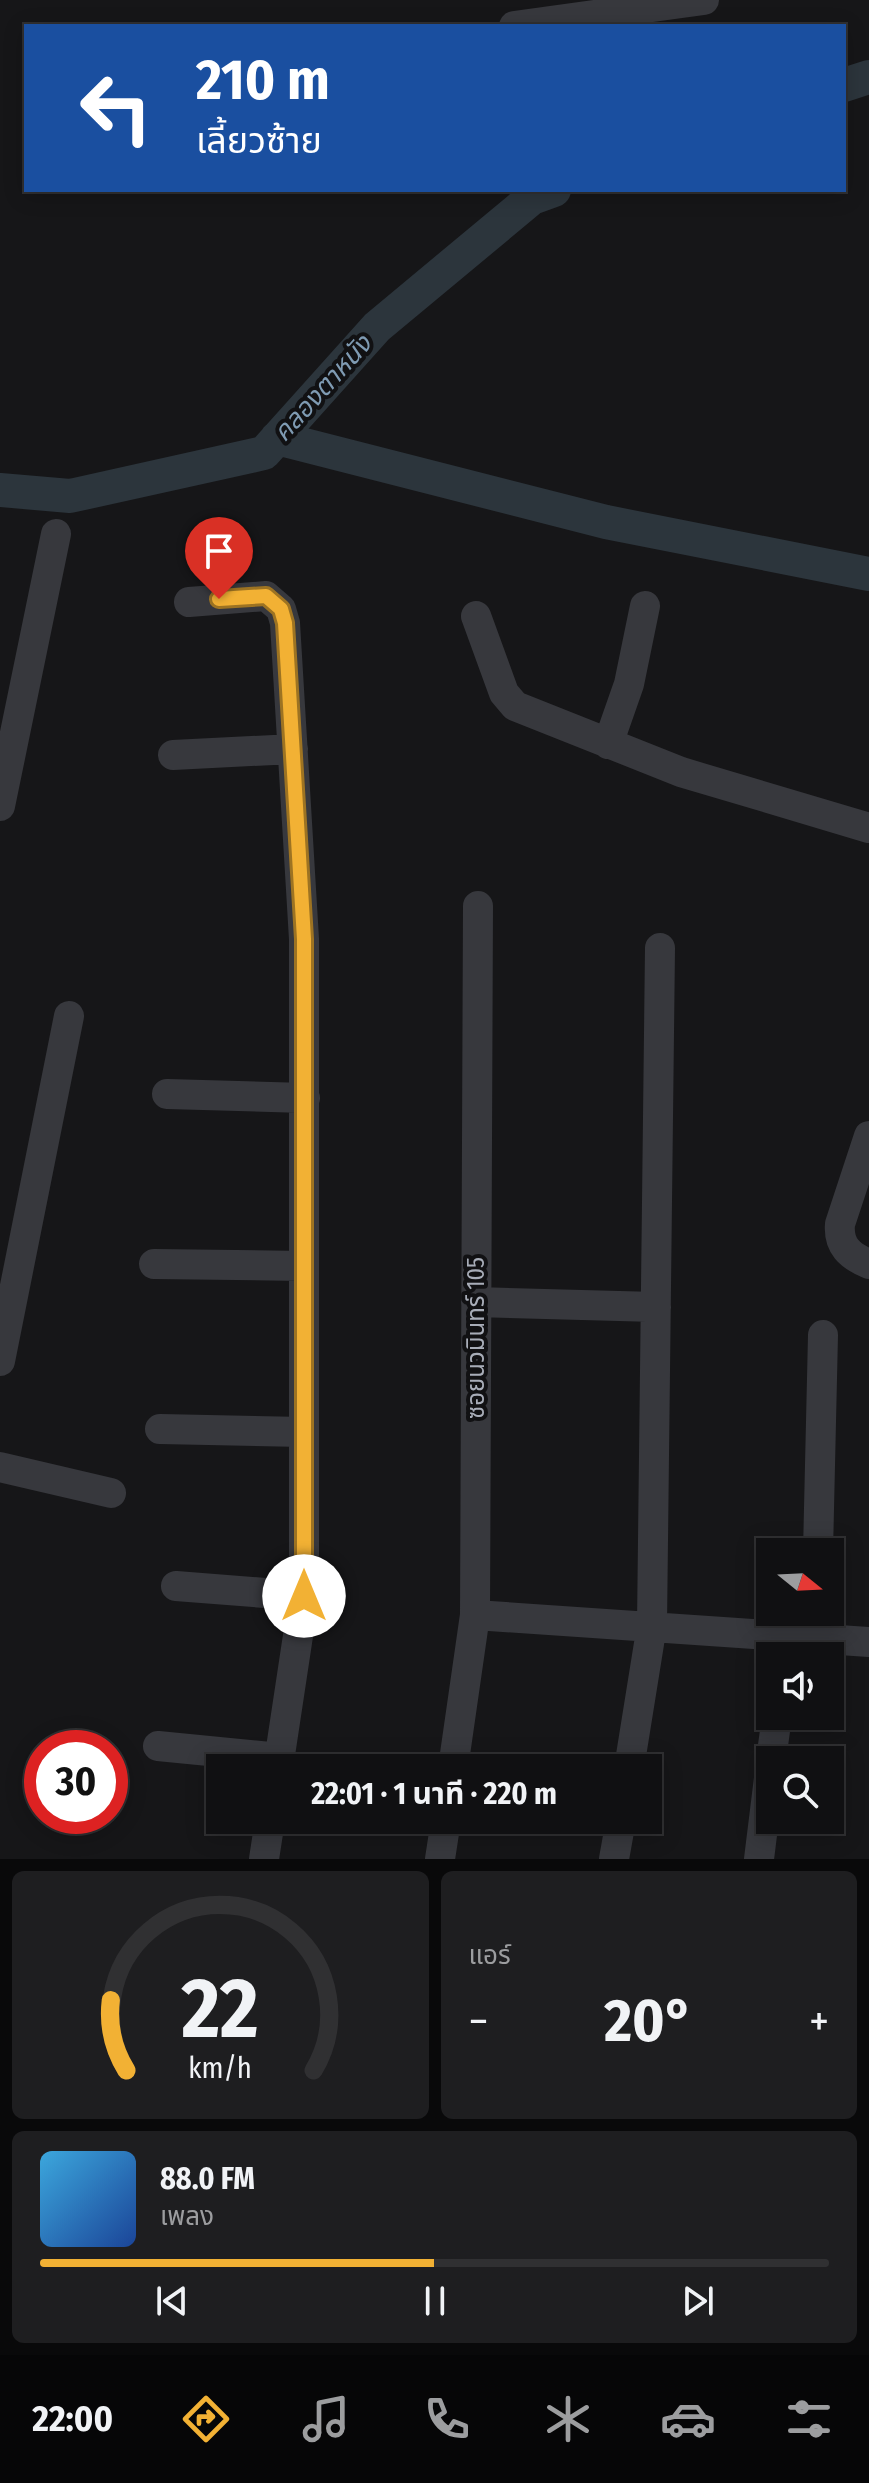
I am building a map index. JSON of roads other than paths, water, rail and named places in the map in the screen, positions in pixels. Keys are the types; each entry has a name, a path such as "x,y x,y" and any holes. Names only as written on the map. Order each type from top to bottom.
{"street":[{"path":"529,24 704,0"},
{"path":"0,806 56,534"},
{"path":"189,602 266,596 281,609 285,623 304,939 304,1596 280,1754"},
{"path":"608,744 629,684 645,606"},
{"path":"476,616 499,682 515,706 681,772 869,828"},
{"path":"173,755 293,749"},
{"name":"ซอยนวมินทร์ 105","path":"455,1754 475,1615 478,906"},
{"path":"631,1754 652,1625 660,948"},
{"path":"0,1361 69,1016"},
{"path":"167,1094 305,1098"},
{"path":"869,1136 840,1224 839,1237 852,1256 869,1264"},
{"path":"154,1264 304,1266"},
{"path":"476,1302 656,1307"},
{"path":"818,1538 823,1335"},
{"path":"160,1429 304,1432"},
{"path":"0,1467 111,1493"},
{"path":"176,1586 304,1596"},
{"path":"475,1615 869,1642"},
{"path":"158,1746 215,1754"},
{"path":"264,1859 268,1834"},
{"path":"440,1859 444,1834"},
{"path":"614,1859 618,1834"},
{"path":"759,1859 762,1834"}],"waterway":[{"name":"คลองตาหนัง","path":"846,84 869,77"},
{"name":"คลองตาหนัง","path":"0,490 70,496 264,453 377,327 532,198 548,192"},
{"path":"277,438 606,522 869,574"}]}
